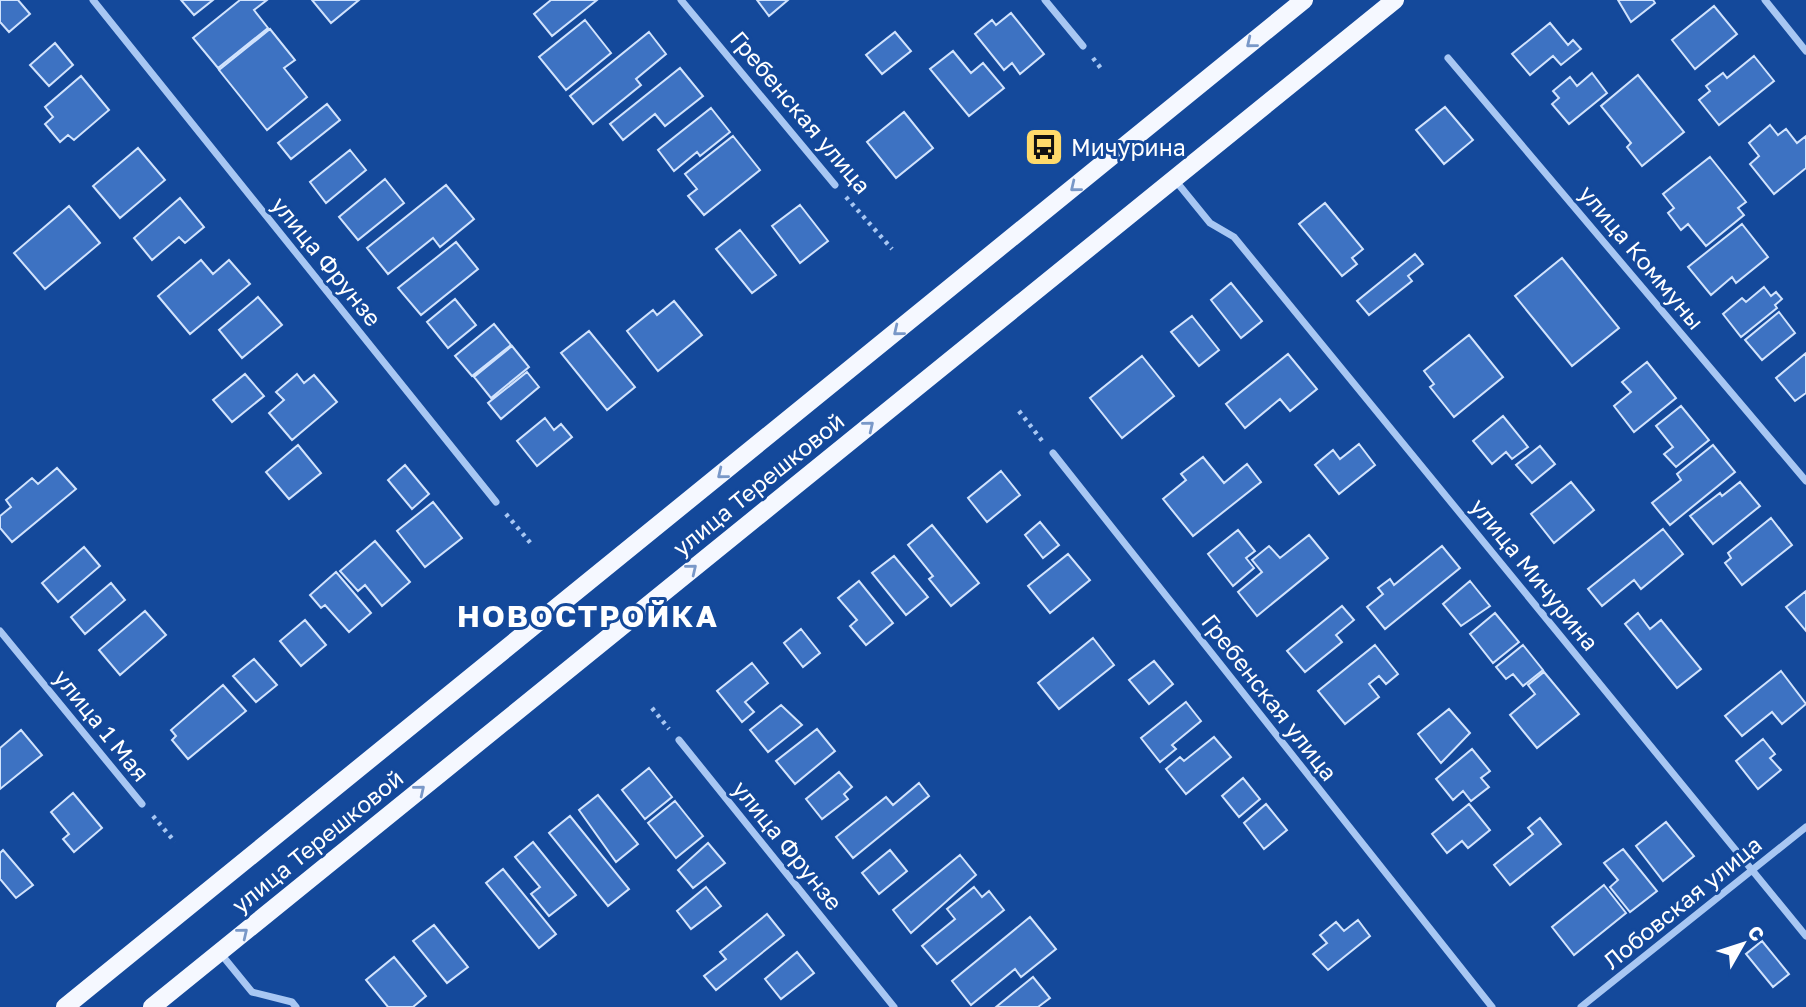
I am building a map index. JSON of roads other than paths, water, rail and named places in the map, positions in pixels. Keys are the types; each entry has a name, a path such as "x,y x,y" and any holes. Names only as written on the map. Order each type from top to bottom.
{"main road":[{"name":"улица Терешковой","path":"65,1007 1304,0"},
{"name":"улица Терешковой","path":"152,1007 1395,0"}],"street":[{"name":"улица Фрунзе","path":"93,0 496,502"},
{"name":"Гребенская улица","path":"681,0 835,185"},
{"path":"1045,0 1083,46"},
{"path":"1765,0 1806,51"},
{"name":"улица Коммуны","path":"1448,58 1806,481"},
{"name":"улица Мичурина","path":"1174,178 1210,223 1234,237 1806,936"},
{"name":"Гребенская улица","path":"1053,453 1492,1007"},
{"name":"улица 1 Мая","path":"0,631 142,804"},
{"name":"улица Фрунзе","path":"679,740 894,1007"},
{"name":"Лобовская улица","path":"1581,1007 1806,827"},
{"path":"220,952 252,992 294,1004"}],"place":[{"name":"Мичурина","path":"1044,147"}],"district":[{"name":"НОВОСТРОЙКА","path":"588,616"}]}
